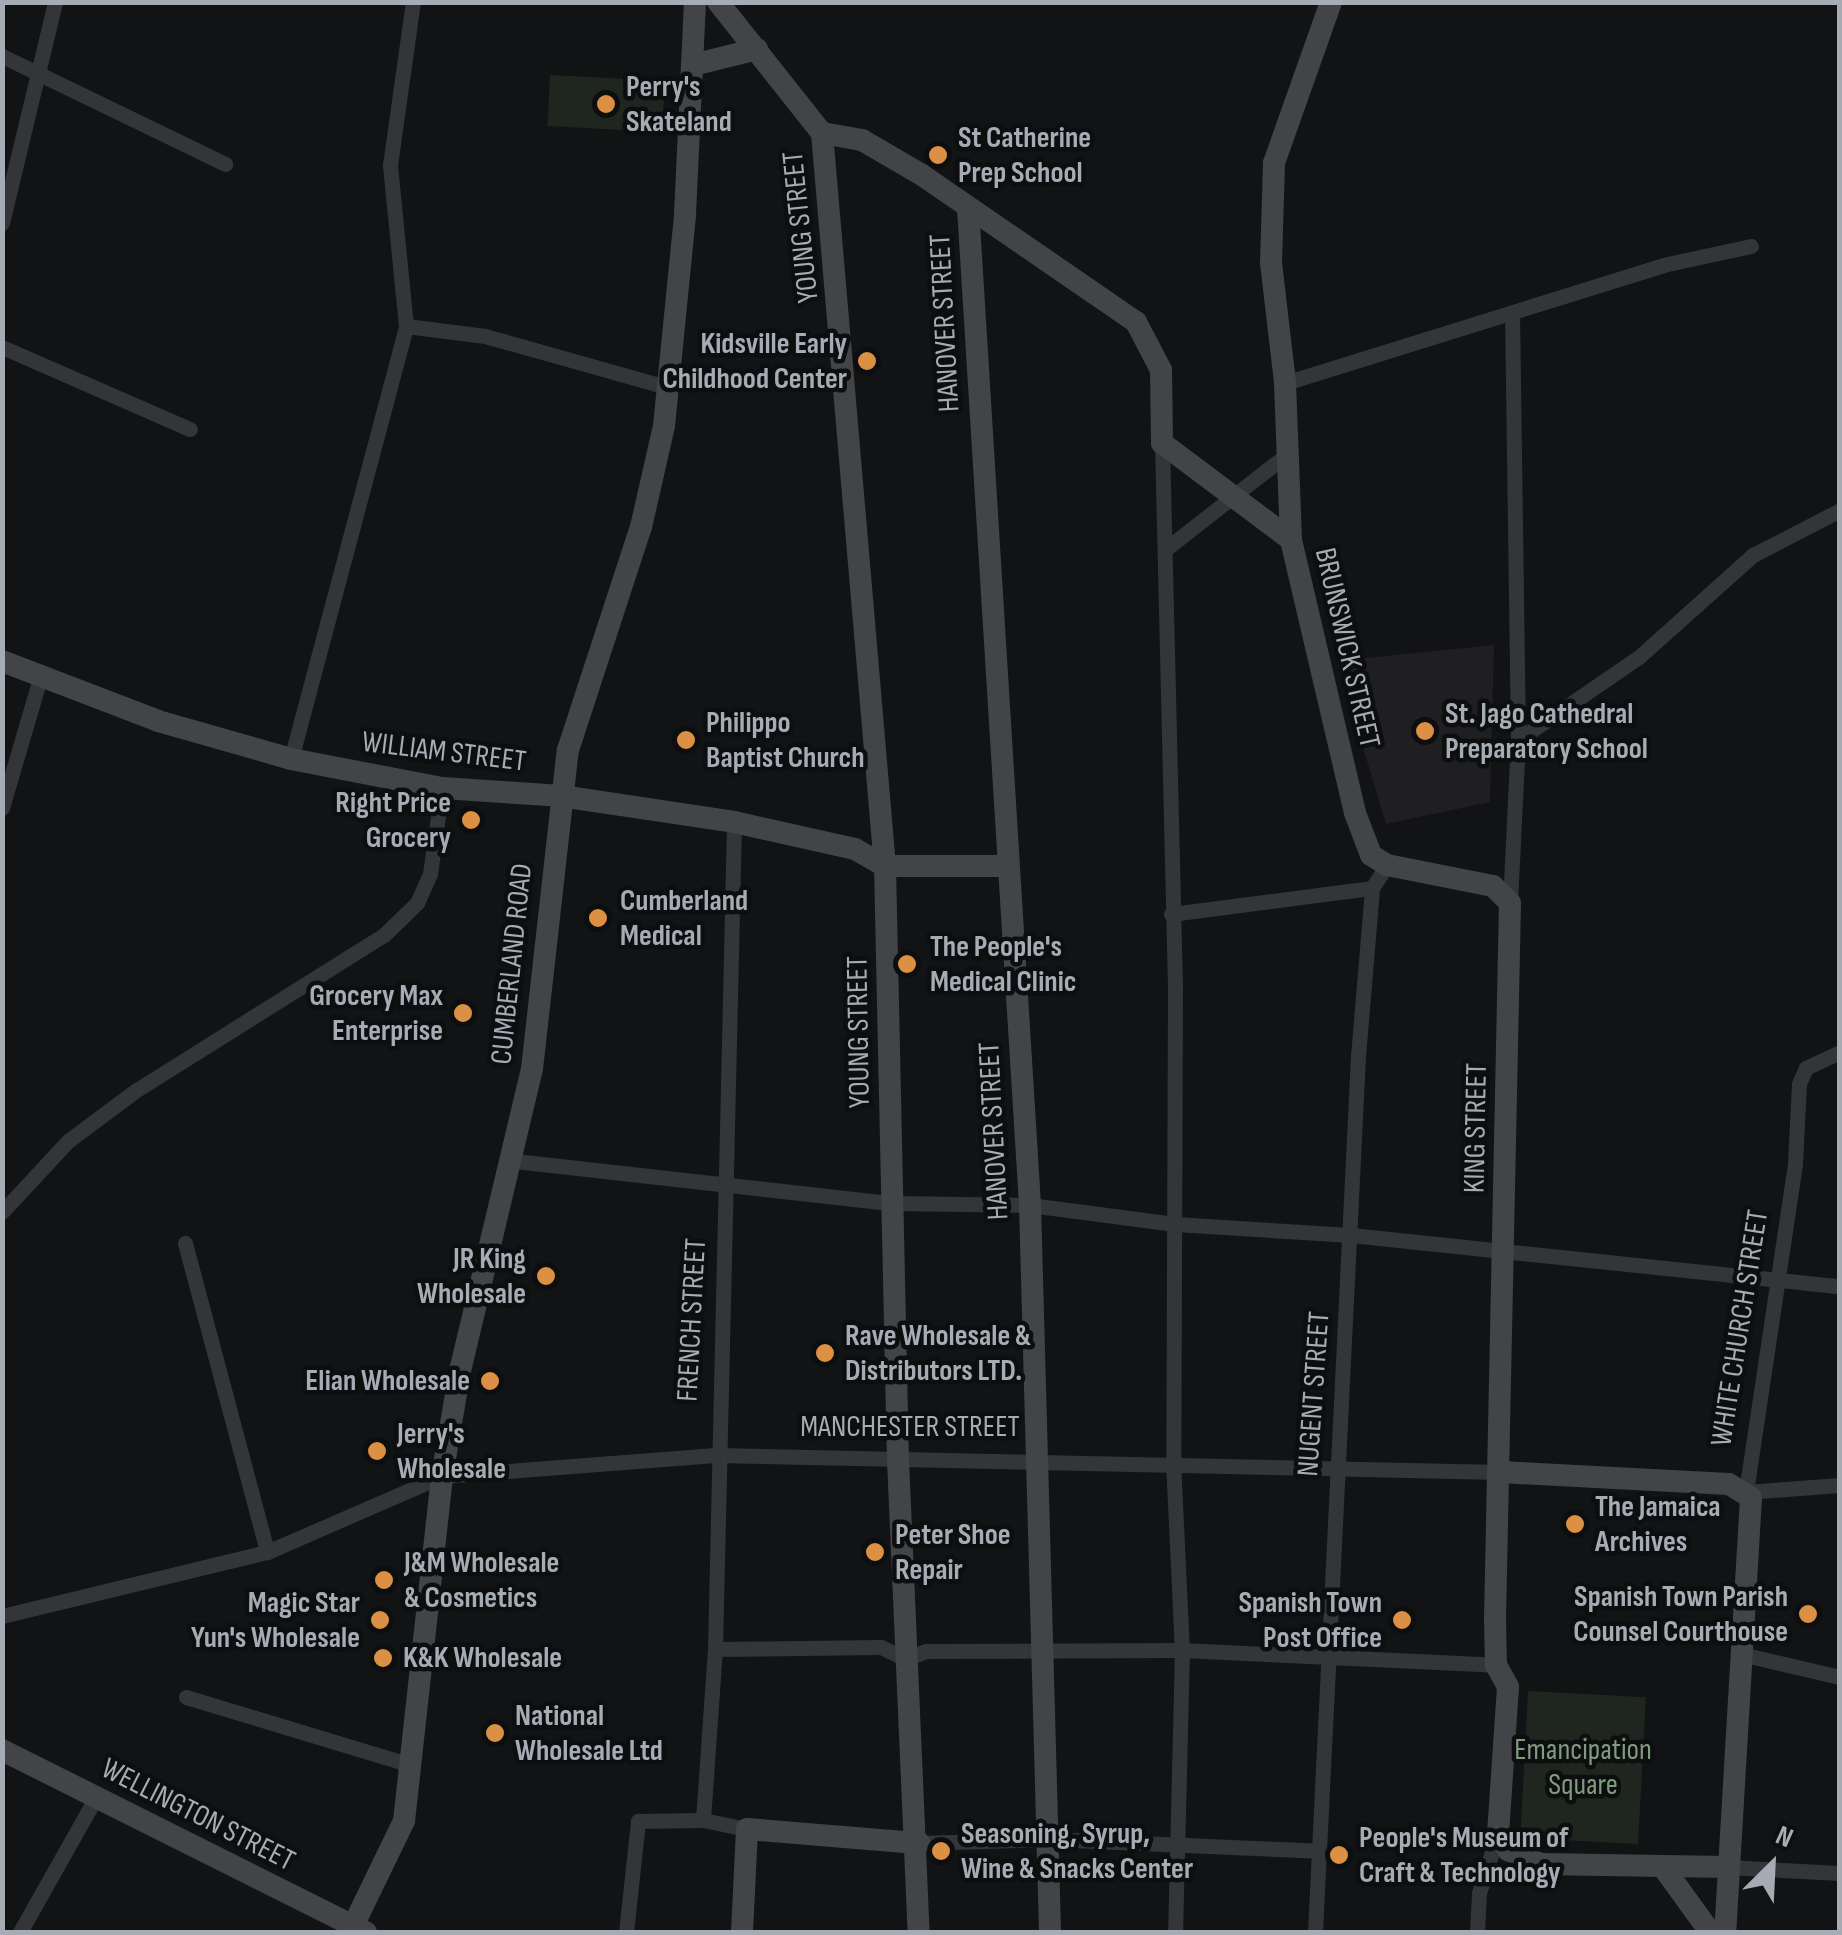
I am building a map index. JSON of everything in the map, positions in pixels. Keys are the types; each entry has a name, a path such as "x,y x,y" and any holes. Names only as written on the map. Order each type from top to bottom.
{"street":[{"path":"2,223 55,2"},
{"path":"290,759 406,326 390,165 413,2"},
{"name":"CUMBERLAND ROAD","path":"360,1929 404,1820 442,1476 460,1371 514,1161 532,1069 568,750 641,527 664,426 695,2"},
{"path":"718,2 822,133 862,140 968,208 1146,332 1161,370 1172,914 1173,1460 1182,1650 1175,1932"},
{"path":"1291,540 1285,383 1271,263 1274,163 1330,2"},
{"path":"693,65 757,49"},
{"path":"2,56 226,164"},
{"name":"YOUNG STREET","path":"822,133 886,866 898,1460 919,1843 919,1932"},
{"name":"HANOVER STREET","path":"968,208 1030,1204 1032,1458 1050,1932"},
{"path":"1285,383 1512,317 1663,265 1751,246"},
{"name":"KING STREET","path":"1477,1932 1479,1893 1498,1834 1508,1687 1496,1665 1510,903 1518,740 1512,317"},
{"path":"406,326 485,336 666,387"},
{"path":"2,347 190,428"},
{"name":"BRUNSWICK STREET","path":"1162,443 1227,497 1291,540 1360,835 1371,855 1387,865"},
{"path":"1166,548 1286,455"},
{"path":"1518,740 1640,656 1753,555 1840,510"},
{"name":"WILLIAM STREET","path":"2,661 158,721 290,759 442,788 561,796 734,822 856,849 886,866"},
{"path":"2,808 41,675"},
{"path":"2,1212 68,1141 135,1091 384,936 417,902 430,874 442,788"},
{"name":"FRENCH STREET","path":"703,1820 714,1648 734,822"},
{"path":"1387,865 1494,886 1510,903"},
{"name":"NUGENT STREET","path":"1315,1932 1372,888 1387,865"},
{"path":"886,866 1007,866"},
{"path":"1172,914 1372,888"},
{"name":"WHITE CHURCH STREET","path":"1725,1932 1754,1507 1746,1492 1778,1281 1799,1084 1806,1068 1840,1052"},
{"path":"514,1161 892,1204 1030,1204 1175,1224 1351,1235 1840,1286"},
{"path":"184,1243 267,1552"},
{"name":"MANCHESTER STREET","path":"2,1616 267,1552 442,1476 716,1455 898,1460 1173,1460 1729,1484 1746,1492 1840,1486"},
{"path":"714,1648 881,1646 906,1659 926,1652 1038,1648 1182,1650 1496,1665"},
{"path":"1741,1654 1840,1677"},
{"path":"186,1697 408,1764"},
{"name":"WELLINGTON STREET","path":"2,1750 360,1929"},
{"path":"20,1932 96,1797"},
{"path":"626,1932 638,1821 703,1820 748,1830 919,1843 1049,1839 1319,1851"},
{"path":"742,1932 748,1830"},
{"path":"1498,1834 1508,1850 1542,1864 1728,1867 1840,1874"},
{"path":"1663,1867 1710,1932"}],"shaded area":[{"name":"St. Jago Cathedral Preparatory School","path":"1494,645 1490,802 1386,824 1337,661"}],"green space":[{"name":"Perry's Skateland","path":"550,75 665,81 662,132 547,126"},
{"name":"Emancipation Square","path":"1528,1691 1646,1697 1638,1844 1520,1838"}],"place":[{"name":"Perry's Skateland","path":"606,104"},
{"name":"St Catherine Prep School","path":"938,155"},
{"name":"Kidsville Early Childhood Center","path":"867,361"},
{"name":"St. Jago Cathedral Preparatory School","path":"1425,731"},
{"name":"Philippo Baptist Church","path":"686,740"},
{"name":"Right Price Grocery","path":"471,820"},
{"name":"Cumberland Medical","path":"598,918"},
{"name":"The People's Medical Clinic","path":"907,964"},
{"name":"Grocery Max Enterprise","path":"463,1013"},
{"name":"JR King Wholesale","path":"546,1276"},
{"name":"Rave Wholesale & Distributors LTD.","path":"825,1353"},
{"name":"Elian Wholesale","path":"490,1381"},
{"name":"Jerry's Wholesale","path":"377,1451"},
{"name":"The Jamaica Archives","path":"1575,1524"},
{"name":"Peter Shoe Repair","path":"875,1552"},
{"name":"J&M Wholesale & Cosmetics","path":"384,1580"},
{"name":"Spanish Town Parish Counsel Courthouse","path":"1808,1614"},
{"name":"Magic Star Yun's Wholesale","path":"380,1620"},
{"name":"Spanish Town Post Office","path":"1402,1620"},
{"name":"K&K Wholesale","path":"383,1658"},
{"name":"National Wholesale Ltd","path":"495,1733"},
{"name":"Seasoning, Syrup, Wine & Snacks Center","path":"941,1851"},
{"name":"People's Museum of Craft & Technology","path":"1339,1855"}]}
